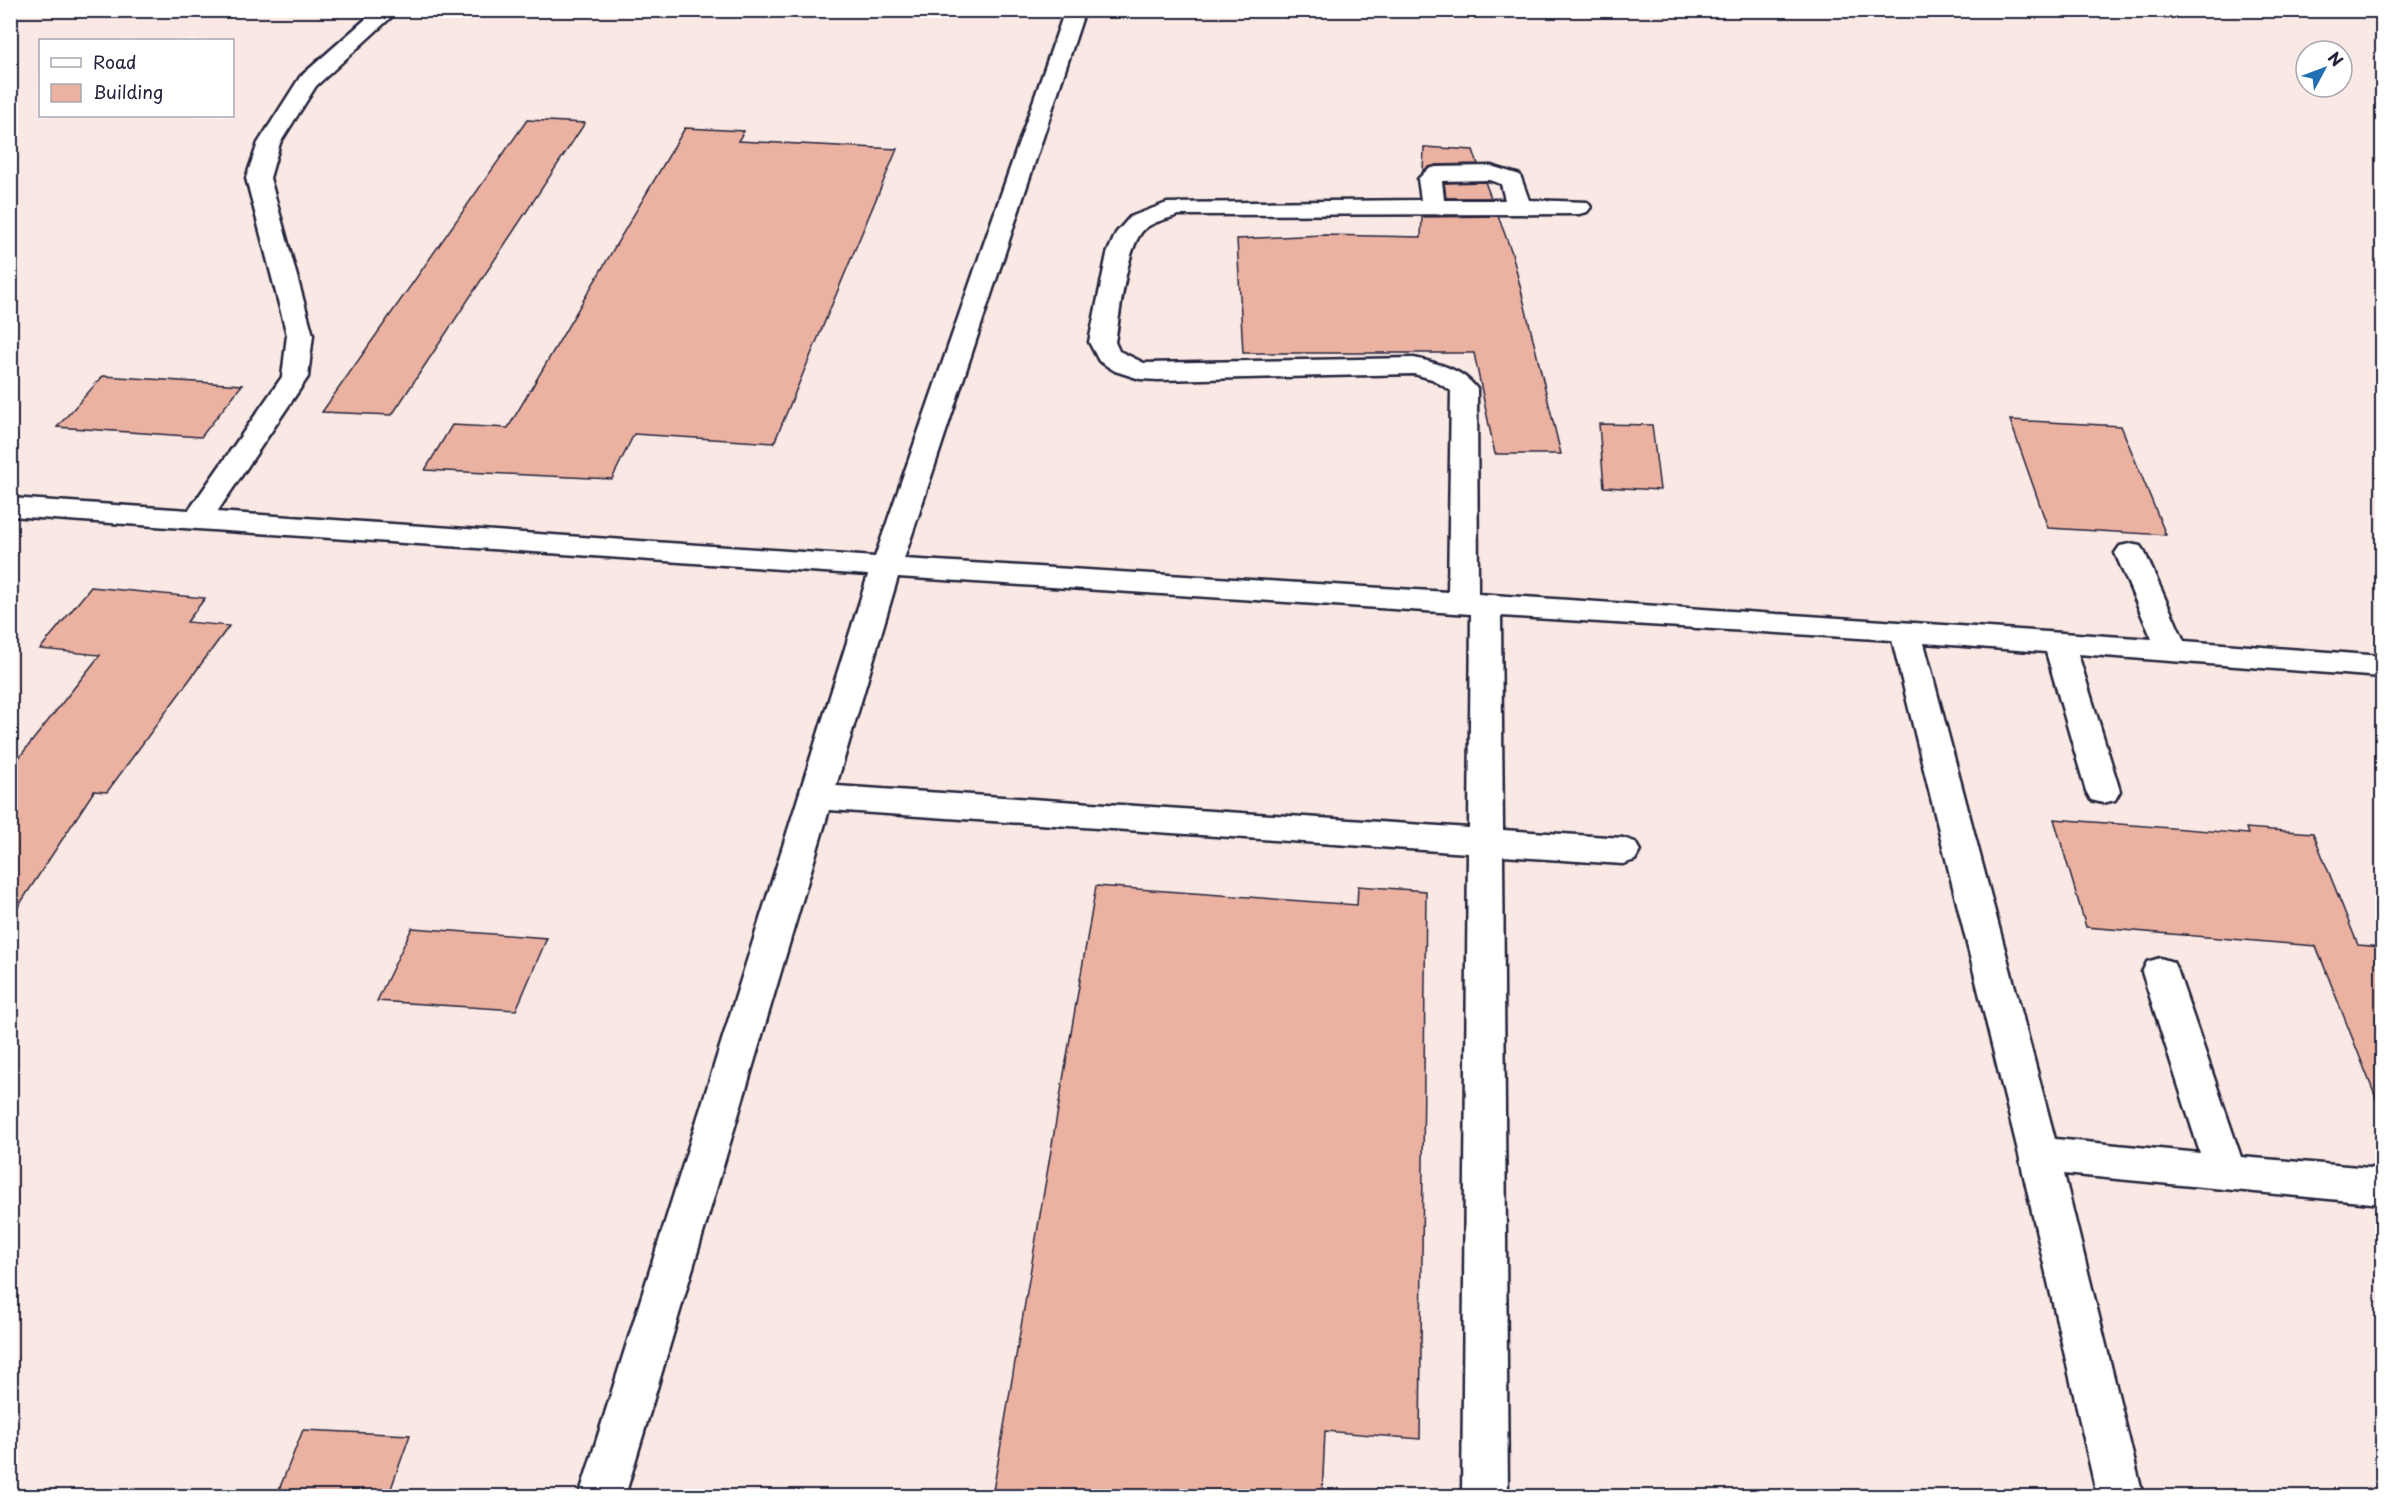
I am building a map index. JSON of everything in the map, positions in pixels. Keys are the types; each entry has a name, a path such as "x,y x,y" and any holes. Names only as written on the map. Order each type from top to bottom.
{"lane":[{"path":"198,519 295,377 300,335 287,295 258,178 269,142 308,82 353,40 390,10"},
{"path":"602,1497 886,567 1076,10"},
{"path":"1433,206 1430,179 1436,174 1491,172 1512,180 1519,207"},
{"path":"1485,1497 1486,843 1464,389 1453,379 1434,370 1414,366 1140,371 1108,355 1102,342 1119,254 1128,233 1138,222 1156,213 1174,208 1200,206 1579,207"},
{"path":"10,507 886,567 1905,631 2382,666"},
{"path":"2130,553 2173,651"},
{"path":"1905,631 2039,1155 2120,1497"},
{"path":"2059,642 2103,791"},
{"path":"816,797 1623,851"},
{"path":"2160,972 2226,1172"},
{"path":"2039,1155 2382,1187"}],"shaded area":[{"path":"11,11 2382,11 2382,1496 11,1496"}],"building":[{"path":"527,120 585,123 392,415 322,412"},
{"path":"685,128 744,131 738,141 897,149 774,443 634,434 612,479 425,470 452,425 508,428"},
{"path":"1424,147 1473,150 1478,164 1436,165 1423,171"},
{"path":"1485,182 1491,198 1446,198 1444,183"},
{"path":"1498,216 1512,253 1561,454 1495,454 1474,353 1243,353 1237,239 1323,235 1421,237 1422,217"},
{"path":"103,376 242,385 201,437 57,427"},
{"path":"2010,420 2121,426 2166,535 2048,528"},
{"path":"1599,424 1652,425 1660,490 1604,487"},
{"path":"91,587 205,598 187,622 229,626 107,792 94,791 10,919 10,769 100,655 40,649"},
{"path":"2054,819 2248,834 2246,828 2313,833 2358,945 2382,947 2382,1108 2380,1108 2316,946 2086,927"},
{"path":"1096,886 1357,905 1358,886 1426,891 1420,1439 1325,1431 1322,1497 992,1497"},
{"path":"412,928 547,938 516,1010 377,1001"},
{"path":"303,1430 410,1435 388,1497 276,1497"}]}
